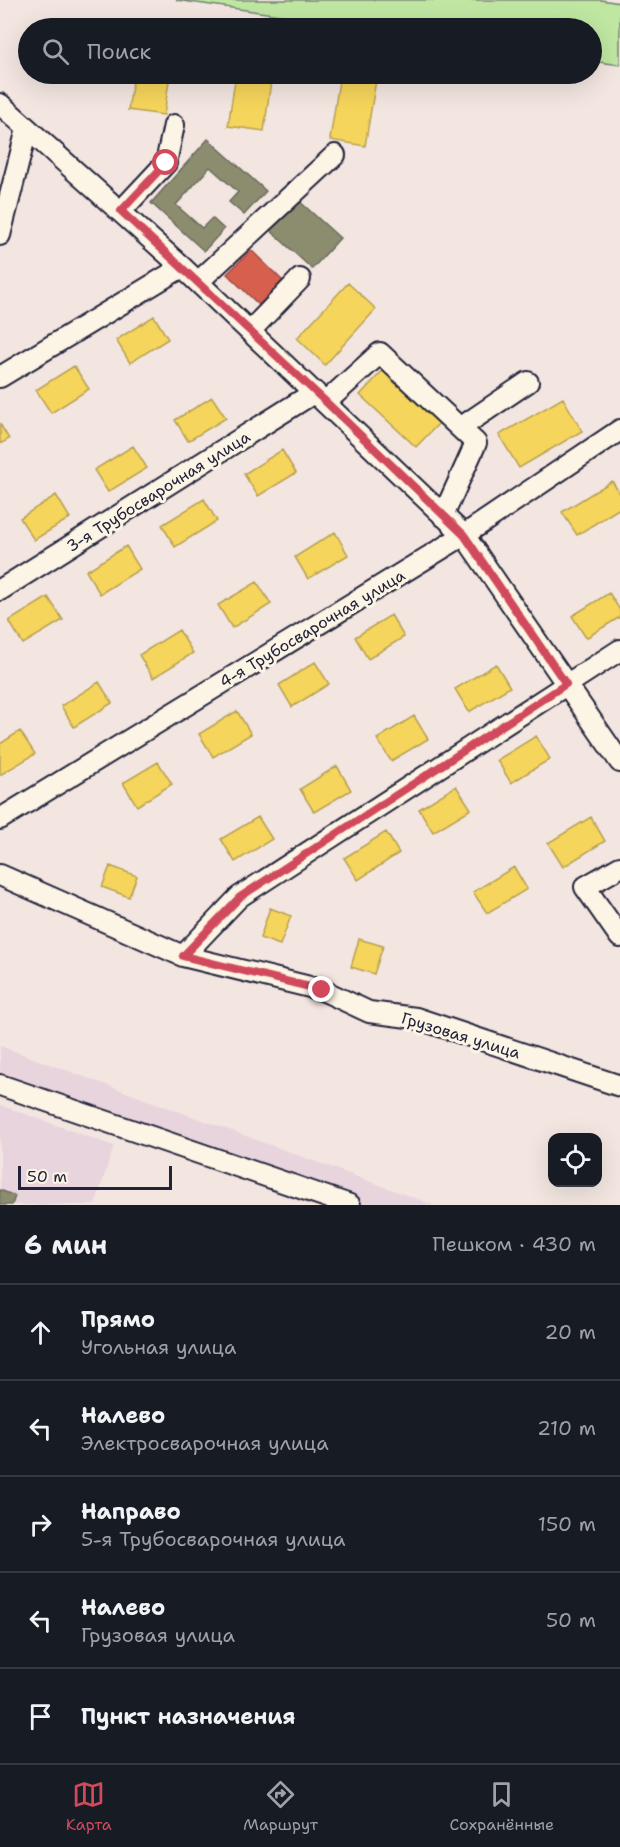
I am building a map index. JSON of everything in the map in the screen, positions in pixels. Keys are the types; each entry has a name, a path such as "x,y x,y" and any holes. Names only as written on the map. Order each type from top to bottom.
{"street":[{"path":"0,104 182,267 464,535 620,762"},
{"path":"121,211 166,163 174,125"},
{"path":"0,236 27,129"},
{"path":"198,282 335,155"},
{"path":"0,377 182,267"},
{"path":"250,331 300,279"},
{"name":"3-я Трубосварочная улица","path":"0,590 321,397 380,353 460,428"},
{"path":"443,516 476,443 460,428 528,382"},
{"name":"4-я Трубосварочная улица","path":"0,819 464,535 620,430"},
{"path":"183,956 240,897 620,650"},
{"path":"620,867 585,887 620,937"},
{"name":"Грузовая улица","path":"0,875 183,956 322,990 369,1012 416,1018 620,1086"},
{"path":"0,1085 350,1205"}],"shaded area":[{"path":"0,1046 434,1205 310,1205 0,1091"},
{"path":"0,1105 114,1146 95,1205 0,1205"}],"green space":[{"path":"176,0 601,0 620,3 620,65 602,62 602,18 301,18"}],"building: Жильё":[{"path":"132,84 169,84 164,115 128,110"},
{"path":"234,84 271,84 264,131 228,126"},
{"path":"338,84 375,84 365,146 330,140"},
{"path":"348,283 376,309 325,365 297,338"},
{"path":"154,316 168,339 130,363 116,340"},
{"path":"74,366 89,389 51,413 36,390"},
{"path":"386,367 442,420 416,447 360,395"},
{"path":"212,397 226,418 188,441 175,420"},
{"path":"563,398 582,431 519,468 499,435"},
{"path":"0,424 9,439 0,444"},
{"path":"133,446 147,468 108,492 94,470"},
{"path":"282,450 296,473 258,496 244,474"},
{"path":"612,481 620,494 620,508 577,535 562,512"},
{"path":"56,495 70,518 34,540 20,518"},
{"path":"204,499 217,521 175,547 162,525"},
{"path":"335,532 348,555 308,579 295,557"},
{"path":"126,546 140,569 100,594 86,571"},
{"path":"257,582 271,604 232,628 218,605"},
{"path":"609,593 620,610 620,617 586,638 572,616"},
{"path":"48,597 63,620 23,644 9,621"},
{"path":"391,615 404,637 368,659 355,637"},
{"path":"179,630 193,653 153,678 139,655"},
{"path":"315,662 329,684 292,707 279,685"},
{"path":"496,664 510,687 469,712 455,689"},
{"path":"99,682 112,703 74,727 61,706"},
{"path":"237,711 251,734 213,757 199,734"},
{"path":"414,716 428,739 391,761 377,739"},
{"path":"20,731 35,754 0,775 0,744"},
{"path":"536,736 550,759 511,783 497,760"},
{"path":"158,762 172,784 137,806 123,783"},
{"path":"337,766 351,790 314,812 300,789"},
{"path":"456,786 471,809 433,832 419,809"},
{"path":"258,817 272,839 235,862 221,839"},
{"path":"591,817 605,841 563,867 548,843"},
{"path":"386,832 399,853 358,880 344,858"},
{"path":"110,866 137,876 129,897 102,887"},
{"path":"514,867 527,889 487,913 473,892"},
{"path":"270,908 291,916 280,945 260,938"},
{"path":"359,939 383,946 374,974 351,967"}],"building: Торговля":[{"path":"251,250 284,282 260,306 227,274"}],"building: Промзона":[{"path":"208,139 266,191 244,215 229,202 238,192 210,167 176,205 202,228 212,218 224,229 204,251 151,203"},
{"path":"297,199 340,238 312,269 269,229"},
{"path":"0,1190 15,1196 12,1205 0,1205"}],"route":[{"path":"166,163 121,211 326,402 464,535 566,684 240,897 183,956 322,990"}]}
